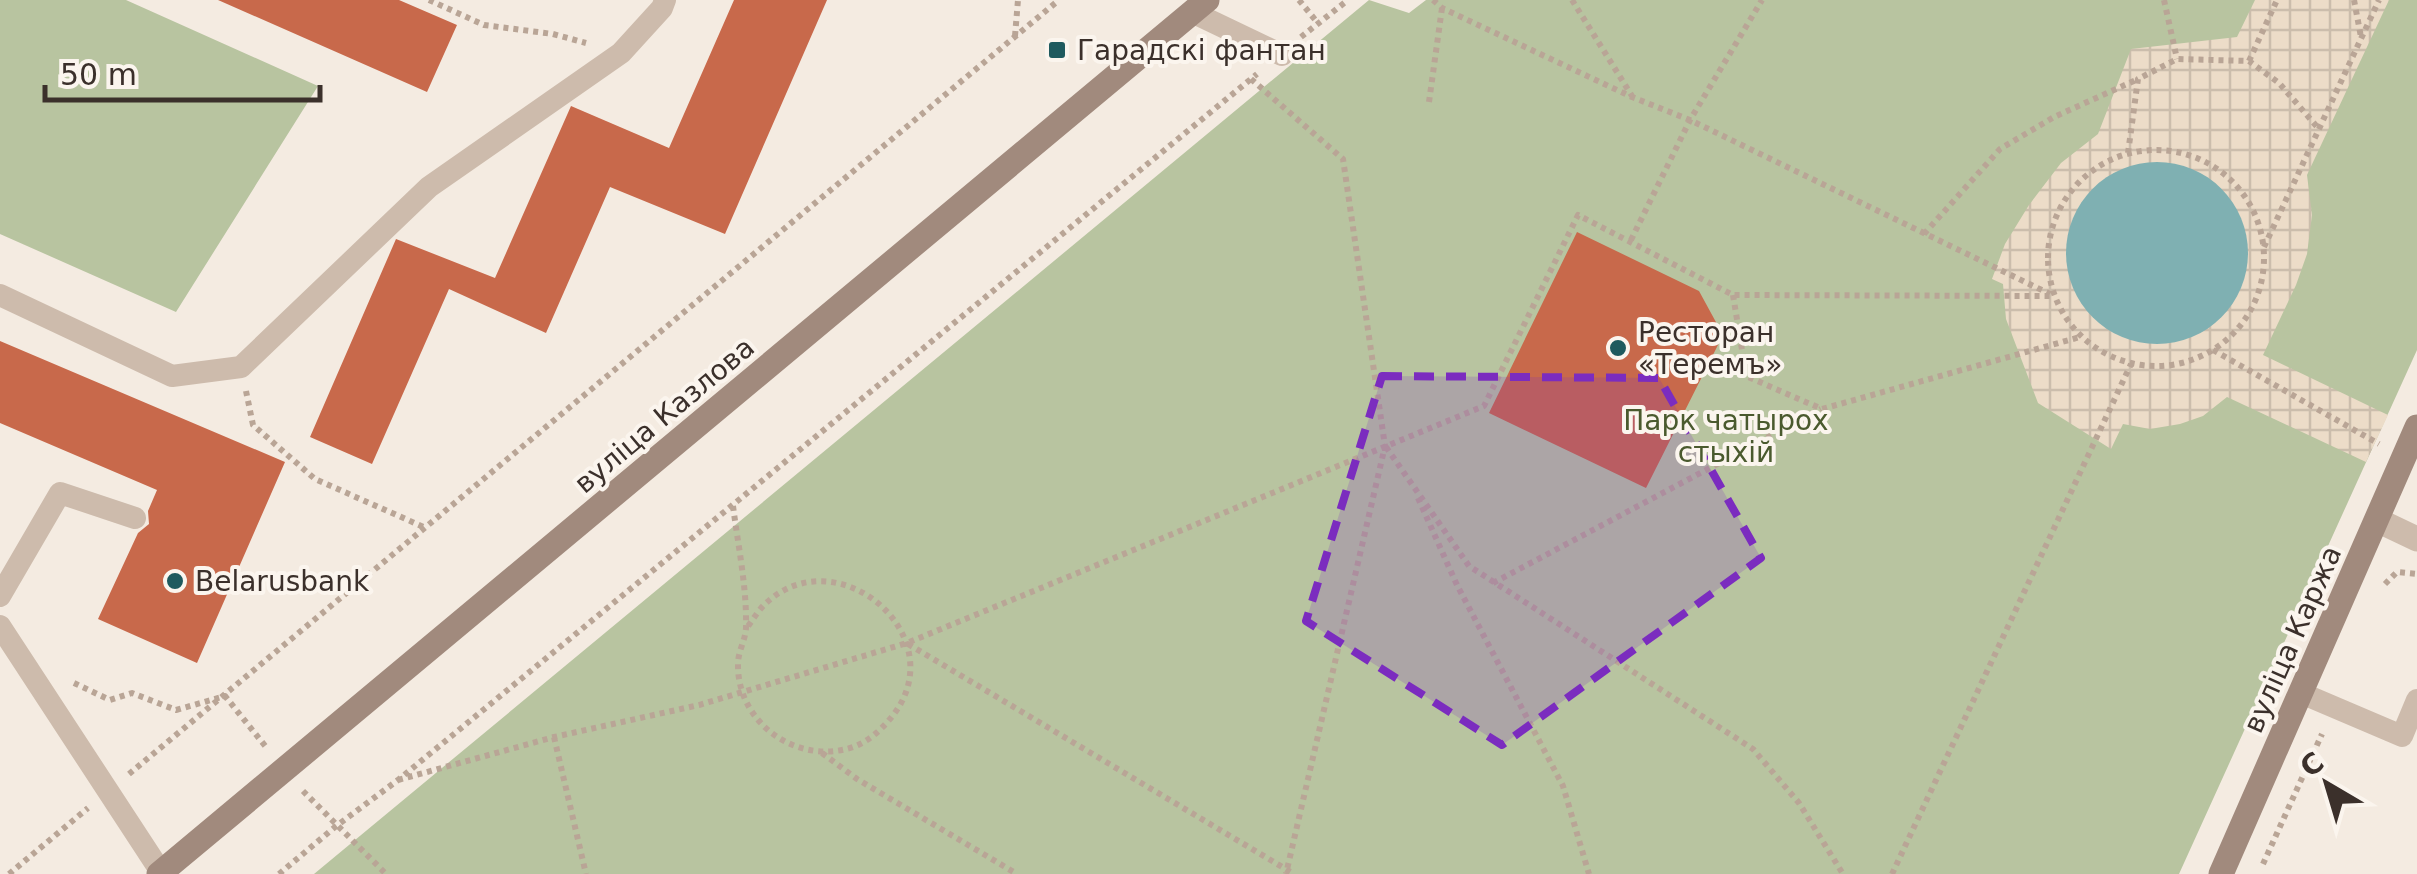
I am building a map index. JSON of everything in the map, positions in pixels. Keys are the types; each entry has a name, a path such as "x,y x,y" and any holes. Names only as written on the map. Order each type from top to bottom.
{"main road":[{"name":"вуліца Казлова","path":"160,873 1199,6"},
{"name":"вуліца Каржа","path":"2221,874 2417,427"}],"street":[{"path":"2377,520 2417,539"}],"lane":[{"path":"0,295 172,376 241,367 429,187 621,53 657,2"},
{"path":"1199,6 1282,55"},
{"path":"0,596 60,493 135,518"},
{"path":"0,626 160,873"},
{"path":"2301,693 2402,736 2417,700"}],"path":[{"path":"429,0 484,26 553,34 621,53"},
{"path":"1015,37 1018,0"},
{"path":"8,874 1059,0"},
{"path":"1300,0 1318,22"},
{"path":"279,874 734,506 1348,0"},
{"path":"1433,0 1442,8 1690,120 2054,296"},
{"path":"1572,0 1632,97"},
{"path":"1631,240 1690,120 1762,0"},
{"path":"2164,0 2177,59"},
{"path":"2249,61 2277,0"},
{"path":"2354,0 2361,38"},
{"path":"2264,246 2379,0"},
{"path":"1429,102 1442,8"},
{"path":"1924,234 2000,148 2054,117 2177,59 2249,61 2279,83 2318,129"},
{"path":"906,643 1289,873 1385,446 1343,159 1251,79"},
{"path":"2128,153 2138,80"},
{"path":"2165,150 2201,159 2232,180 2254,211 2264,246 2263,277 2254,306 2236,331 2213,350 2173,364 2131,364 2104,354 2080,337 2054,296 2047,261 2052,225 2069,193 2082,180 2095,168 2128,153 2165,150"},
{"path":"398,780 554,736 742,694 906,643 1484,406 1578,215 1733,295 2054,296"},
{"path":"1733,295 1743,356 1738,373 1822,409"},
{"path":"1493,583 1822,409 2080,337"},
{"path":"2213,350 2375,442"},
{"path":"1892,874 2131,364"},
{"path":"241,367 253,425 316,479 426,528"},
{"path":"1385,446 1469,566 1753,749 1799,803 1843,874"},
{"path":"1412,485 1457,585 1563,786 1589,874"},
{"path":"734,506 746,629 738,662 742,694 758,723 789,745 821,752 854,747 882,730 902,704 910,676 906,643 890,612 863,590 828,581 793,587 765,604 746,629"},
{"path":"59,676 110,700 132,693 176,710 226,696"},
{"path":"226,696 335,827 386,874"},
{"path":"554,736 586,874"},
{"path":"821,752 857,779 1017,874"}],"highlighted area":[{"path":"1382,376 1659,378 1761,558 1502,745 1306,621"}],"green space":[{"path":"0,0 126,0 318,86 176,312 0,234"},
{"name":"Парк чатырох стыхій","path":"1369,0 1409,13 1426,0 2417,0 2417,350 2179,874 314,874"}],"shaded area":[{"path":"2255,0 2389,0 2307,175 2312,215 2307,254 2263,355 2388,415 2366,462 2227,397 2203,416 2180,424 2150,429 2123,424 2111,449 2038,403 2006,319 2003,284 1992,279 2005,244 2029,205 2061,163 2098,134 2131,49 2237,37"}],"water":[{"path":"2157,162 2192,169 2221,189 2241,218 2248,253 2241,288 2221,317 2192,337 2157,344 2122,337 2093,317 2073,288 2066,253 2073,218 2093,189 2122,169"}],"building":[{"path":"218,0 399,0 457,25 427,92"},
{"path":"734,0 827,0 725,234 610,187 546,333 449,289 372,464 310,437 396,239 495,278 571,106 669,148"},
{"name":"Ресторан «Теремъ»","path":"1577,232 1699,291 1723,335 1646,488 1489,413"},
{"path":"0,341 285,462 197,663 98,619 138,533 149,524 148,511 157,490 0,423"}],"place":[{"name":"Гарадскі фантан","path":"1057,50"},
{"name":"Ресторан «Теремъ»","path":"1618,348"},
{"name":"Belarusbank","path":"175,581"}]}
